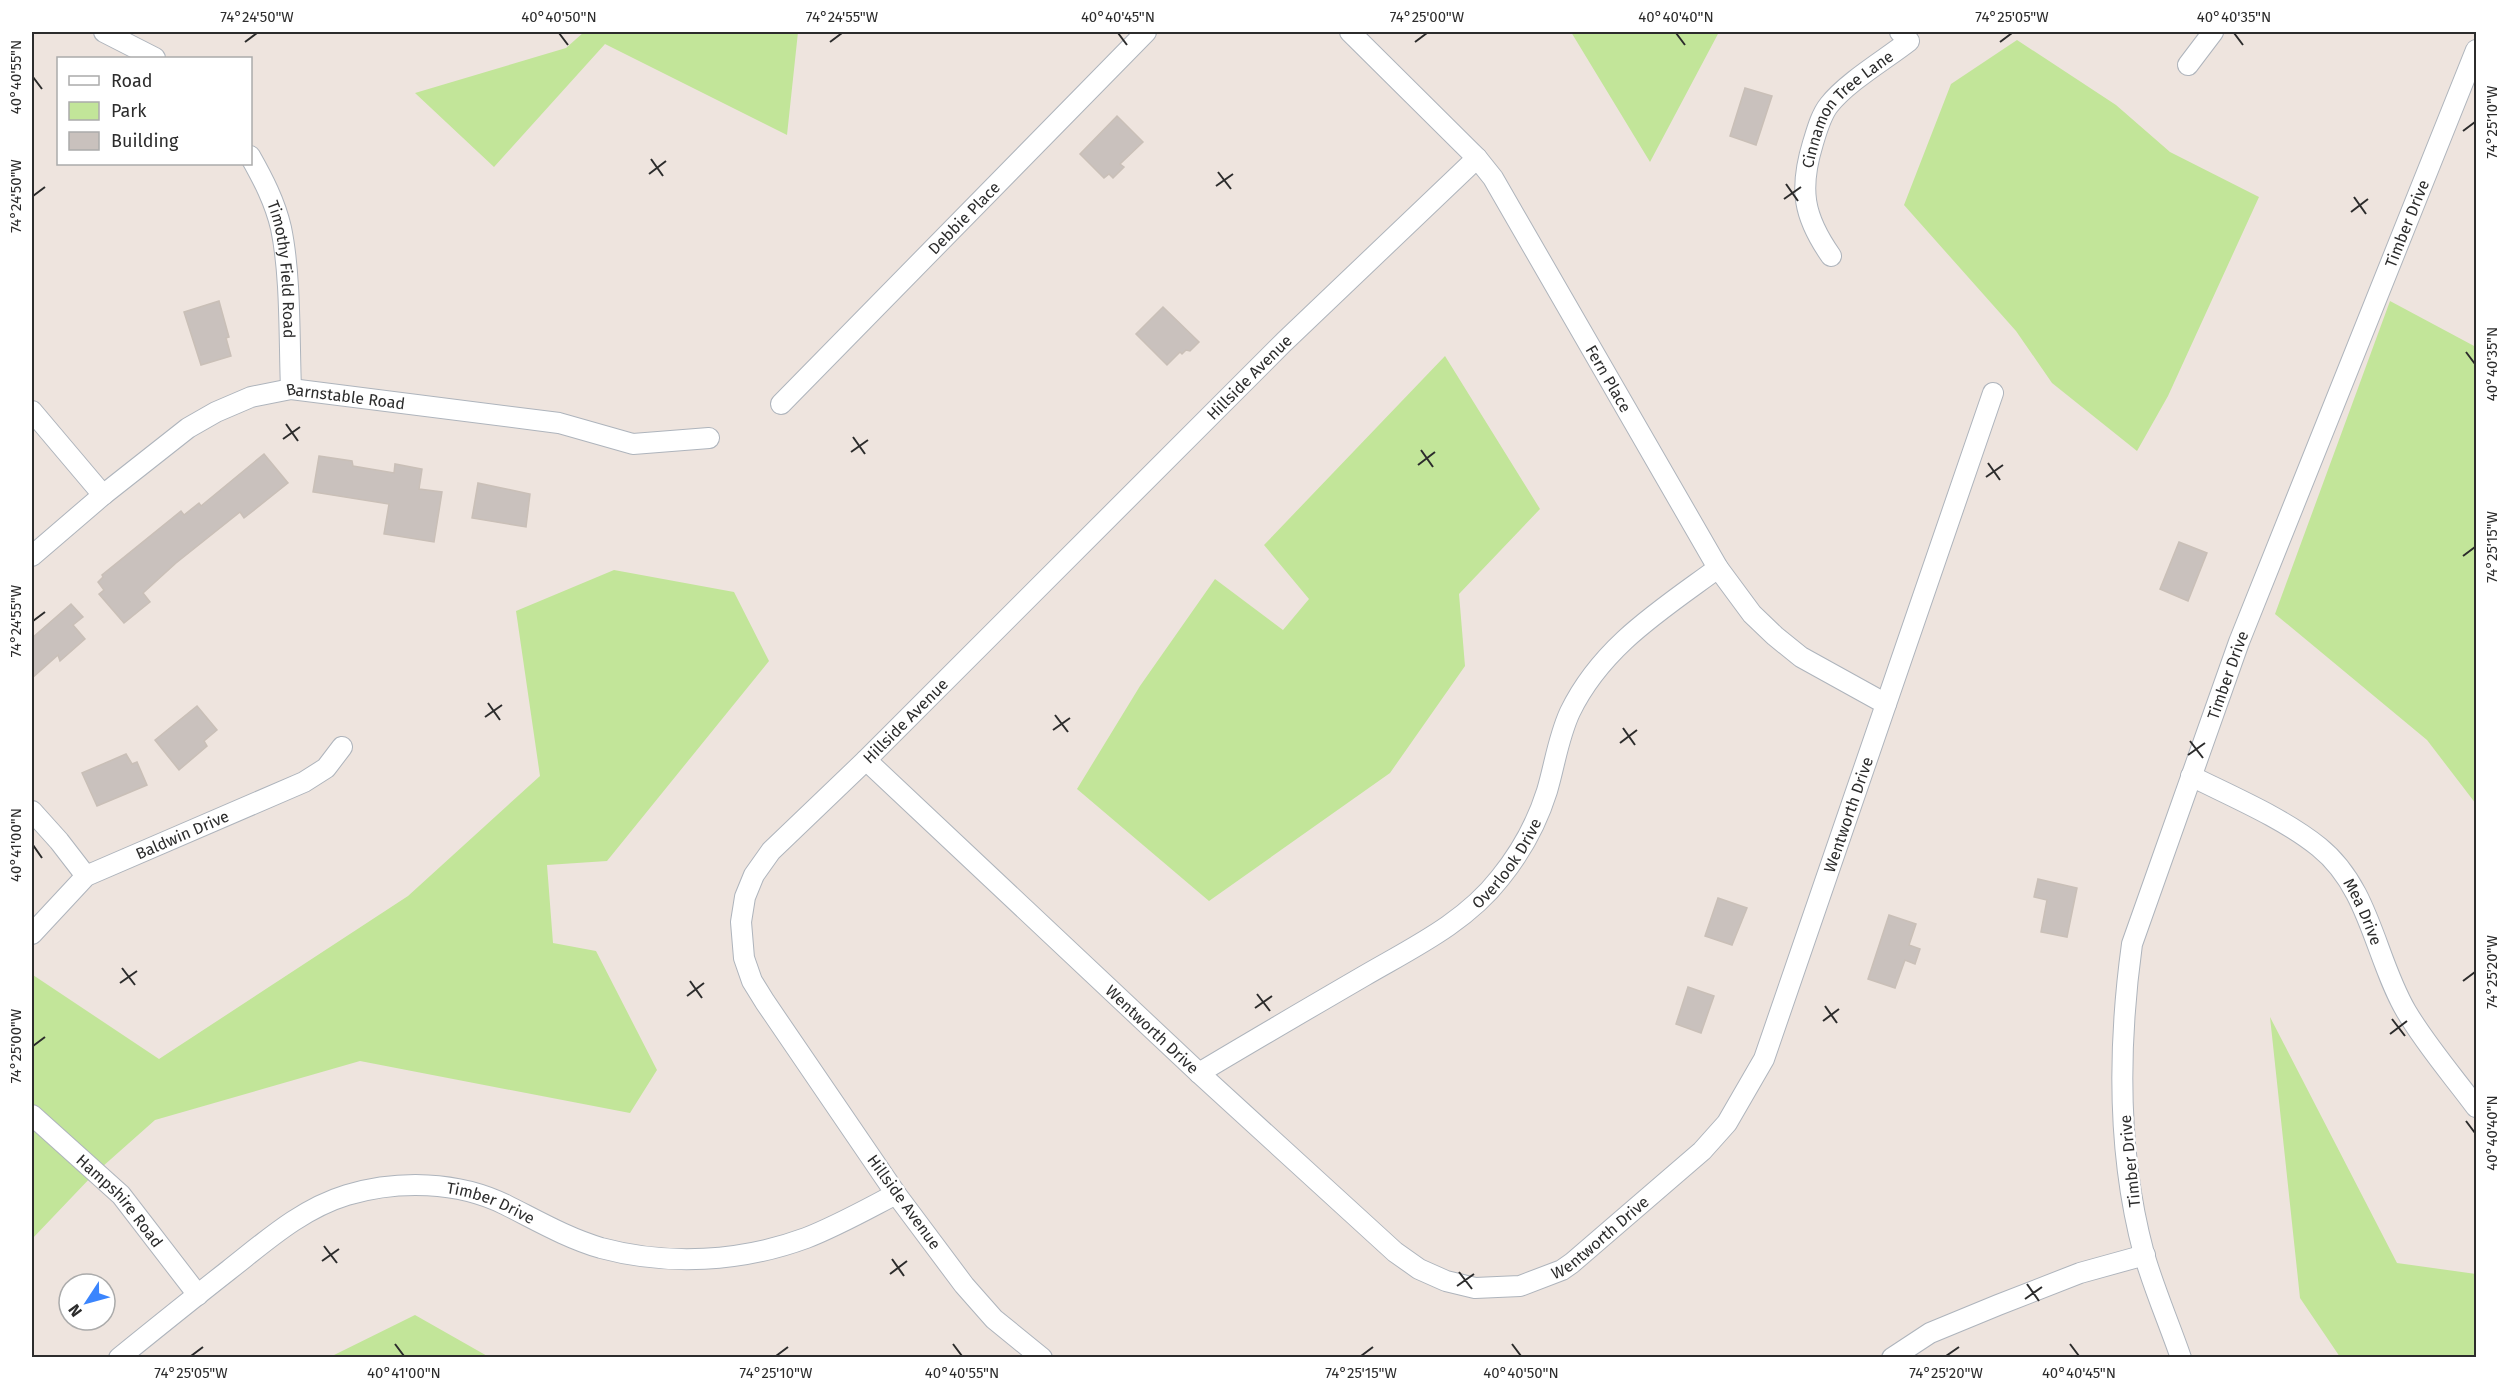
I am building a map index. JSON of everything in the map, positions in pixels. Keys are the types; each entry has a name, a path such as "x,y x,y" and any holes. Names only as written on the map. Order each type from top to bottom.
{"street":[{"path":"104,32 153,57"},
{"name":"Debbie Place","path":"781,404 1146,32"},
{"name":"Fern Place","path":"1350,32 1477,158 1493,178 1515,212 1718,568 1752,614 1801,657 1886,704"},
{"path":"2188,65 2213,32"},
{"name":"Cinnamon Tree Lane","path":"1831,256 1818,238 1805,203 1804,181 1820,120 1829,105 1904,36"},
{"name":"Timber Drive","path":"2181,1358 2145,1255 2133,1205 2127,1161 2122,1081 2127,983 2132,944 2239,642 2476,50"},
{"name":"Hillside Avenue","path":"1042,1358 987,1311 964,1285 896,1194 765,1002 752,981 741,946 741,922 745,897 760,864 771,851 866,760 1276,350 1477,158"},
{"name":"Timothy Field Road","path":"252,160 268,188 281,228 291,389"},
{"name":"Barnstable Road","path":"32,556 103,495 188,428 216,412 251,397 291,389 559,423 633,444 709,438"},
{"name":"Wentworth Drive","path":"866,760 1199,1072 1395,1251 1419,1269 1446,1281 1475,1288 1495,1288 1534,1282 1572,1263 1702,1151 1727,1123 1764,1059 1994,393"},
{"path":"32,411 103,495"},
{"name":"Overlook Drive","path":"1199,1072 1436,934 1480,900 1504,874 1528,837 1548,788 1560,736 1578,697 1598,668 1633,630 1718,568"},
{"name":"Baldwin Drive","path":"32,934 86,876 304,782 326,768 342,747"},
{"name":"Mea Drive","path":"2192,776 2269,815 2319,847 2341,870 2350,882 2372,928 2405,1010 2476,1107"},
{"path":"32,811 86,876"},
{"name":"Hampshire Road","path":"32,1115 121,1195 198,1295"},
{"name":"Timber Drive","path":"119,1358 302,1215 345,1196 390,1186 437,1186 471,1192 506,1205 568,1236 601,1248 669,1259 728,1257 773,1248 807,1238 839,1224 896,1194"},
{"path":"1892,1358 1930,1333 2080,1273 2145,1255"}],"green space":[{"path":"584,32 798,32 787,135 605,44 494,167 415,93 566,48"},
{"path":"1571,32 1719,32 1650,162"},
{"path":"2017,40 2116,105 2170,152 2259,197 2168,396 2137,451 2052,383 2016,331 1904,205 1951,84"},
{"path":"2390,301 2476,347 2476,804 2427,740 2275,614"},
{"path":"1445,356 1540,509 1459,594 1465,666 1390,773 1209,901 1077,789 1140,686 1215,579 1283,630 1309,599 1264,545"},
{"path":"614,570 734,592 769,661 607,861 547,865 553,943 596,951 657,1070 630,1113 360,1061 155,1120 93,1175 32,1239 32,976 159,1059 408,896 540,776 516,611"},
{"path":"2270,1017 2397,1263 2476,1274 2476,1357 2340,1357 2300,1298"},
{"path":"415,1315 489,1357 330,1357"}],"building":[{"path":"1745,88 1772,96 1756,145 1730,136"},
{"path":"1117,116 1143,142 1120,164 1124,167 1113,178 1109,174 1104,178 1080,154"},
{"path":"219,301 229,337 226,338 231,356 201,365 184,312"},
{"path":"1163,307 1199,342 1190,351 1186,350 1182,354 1180,352 1167,365 1136,334"},
{"path":"264,454 288,483 244,518 240,512 176,563 143,593 150,602 124,623 99,594 104,590 98,582 103,577 102,575 181,511 184,515 199,503 201,506"},
{"path":"319,456 352,461 353,466 394,473 395,464 422,469 419,489 442,492 434,542 384,534 389,504 313,492"},
{"path":"478,483 530,494 526,527 472,518"},
{"path":"2179,542 2207,553 2188,601 2160,589"},
{"path":"71,604 83,617 73,625 85,639 60,661 58,655 32,678 32,638"},
{"path":"197,706 217,730 204,741 207,746 179,770 155,740"},
{"path":"126,754 132,764 137,762 147,785 97,806 82,773"},
{"path":"2038,879 2077,888 2067,937 2041,932 2047,900 2034,897"},
{"path":"1718,898 1747,908 1732,945 1705,936"},
{"path":"1889,915 1916,924 1909,945 1920,949 1915,964 1905,960 1895,988 1868,979"},
{"path":"1688,987 1714,996 1701,1033 1676,1024"}]}
